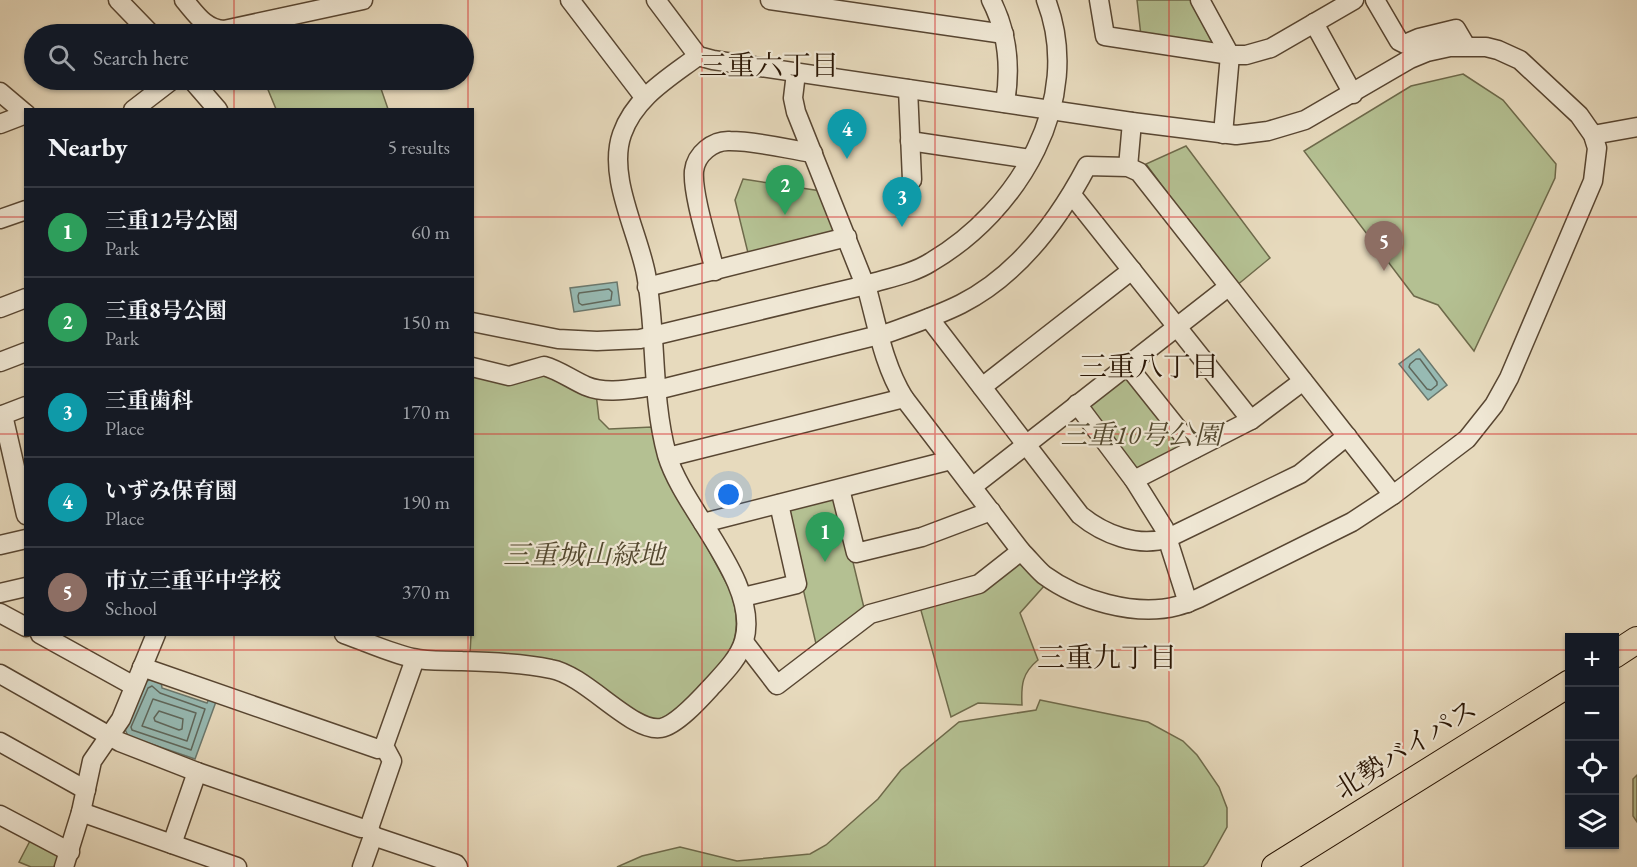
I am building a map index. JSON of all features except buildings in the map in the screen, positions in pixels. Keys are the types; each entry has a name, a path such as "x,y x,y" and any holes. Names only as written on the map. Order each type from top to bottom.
{"highway":[{"path":"1619,651 1637,640"},
{"name":"北勢バイパス","path":"1275,867 1565,686"}],"street":[{"path":"118,0 141,24"},
{"path":"184,0 205,24"},
{"path":"255,24 342,2 363,0"},
{"path":"570,0 644,97"},
{"path":"656,0 698,56 712,60 1223,134 1253,134 1293,125 1418,55 1437,49 1466,46 1498,50 1520,60 1579,115 1593,135 1597,148 1593,181 1509,378 1499,396 1467,439 1393,495 1352,522 1188,603 1176,607 1143,609 1097,600 1058,584 1042,573 1021,551 904,399 889,372 866,285 795,108 793,98 796,73"},
{"path":"770,0 1004,34"},
{"path":"991,0 1004,34 1008,55 1009,78 1005,103"},
{"path":"474,322 547,337 597,341 652,337 866,285 929,263 976,229 1007,196 1038,147 1057,81 1053,22 1046,0"},
{"path":"1099,0 1105,36 1230,55 1246,55 1271,48 1354,0"},
{"path":"1200,0 1230,55 1223,134"},
{"path":"1375,0 1399,41 1405,44 1419,38 1456,29 1466,46"},
{"path":"1314,23 1353,93"},
{"path":"350,636 415,659 512,663 564,672 640,724 659,728 669,725 704,695 729,668 744,642 747,616 743,597 676,477 668,457 660,427 646,275 619,173 618,152 625,127 644,97 698,56"},
{"path":"908,89 912,180"},
{"path":"139,108 155,103 165,90"},
{"path":"201,90 216,108"},
{"path":"0,92 24,112"},
{"path":"0,124 24,115"},
{"path":"1128,167 1132,122"},
{"path":"1593,135 1637,127"},
{"path":"715,271 695,189 694,172 701,155 715,144 729,141 813,153"},
{"path":"910,141 1030,159"},
{"path":"474,368 509,376 544,366 588,387 608,390 657,388 879,335 929,318 976,296 1006,272 1035,246 1072,195 1087,166 1128,167 1138,172 1393,495"},
{"path":"1072,195 1251,420"},
{"path":"0,219 24,211"},
{"path":"647,287 847,237"},
{"path":"982,387 1132,270"},
{"path":"972,487 1228,287"},
{"path":"0,308 24,299"},
{"path":"929,318 1080,515 1099,529 1136,540 1159,541 1168,538 1300,474 1347,436"},
{"path":"544,366 547,337"},
{"path":"0,362 24,353"},
{"path":"1127,365 1194,449"},
{"path":"1134,480 1251,420 1303,381"},
{"path":"668,457 904,399"},
{"path":"1077,404 1134,480 1168,538 1188,603"},
{"path":"24,407 2,415 24,507"},
{"path":"703,523 951,460"},
{"path":"840,489 855,553 922,537 991,511"},
{"path":"743,597 797,584 779,504"},
{"path":"0,545 24,539"},
{"path":"744,642 777,685 870,614 980,584 1021,551"},
{"path":"0,593 24,587"},
{"path":"0,613 24,626"},
{"path":"44,636 134,686"},
{"path":"0,815 67,859 81,812 92,761 121,718 142,667 151,637"},
{"path":"142,667 378,749 384,746 415,659"},
{"path":"0,674 120,742 197,772 361,828 456,864 458,867"},
{"path":"0,742 86,790"},
{"path":"362,867 392,761 384,746"},
{"path":"172,844 197,772"},
{"path":"81,812 237,867"}],"green space":[{"path":"1137,0 1193,0 1216,41 1213,46 1141,36"},
{"path":"1463,74 1503,100 1556,164 1555,178 1474,351 1438,305 1414,296 1304,151 1411,86"},
{"path":"268,90 381,90 388,108 276,108"},
{"path":"1186,146 1270,258 1236,286 1146,164"},
{"path":"743,179 821,191 838,230 749,257 735,200"},
{"name":"三重城山緑地","path":"544,370 596,393 599,419 609,429 652,427 658,456 730,590 736,617 735,635 726,661 679,708 665,718 652,721 597,687 470,655 471,636 474,636 474,373"},
{"name":"三重10号公園","path":"1124,375 1185,444 1133,472 1087,404"},
{"path":"832,496 838,500 865,612 817,648 785,512 789,507"},
{"path":"1014,563 1022,563 1045,585 1020,613 1038,660 1024,680 1022,705 978,703 951,717 920,607"},
{"path":"1040,700 1148,722 1183,741 1197,755 1219,787 1227,808 1227,827 1203,867 617,867 642,856 680,847 737,861 810,854 826,845 878,799 901,770 959,722 1036,710"},
{"path":"1637,775 1637,822 1633,816 1633,779"},
{"path":"32,837 59,855 54,867 31,867 19,862"}],"water":[{"path":"617,282 620,305 574,312 570,288"},
{"path":"1419,349 1447,385 1428,400 1399,364"},
{"path":"155,678 161,680 162,688 207,703 210,696 217,699 195,759 128,736 124,727 144,682"}],"place":[{"name":"いずみ保育園","path":"847,159"},
{"name":"三重8号公園","path":"785,215"},
{"name":"三重歯科","path":"902,227"},
{"name":"市立三重平中学校","path":"1384,271"},
{"name":"三重12号公園","path":"825,562"}],"district":[{"name":"三重六丁目","path":"769,65"},
{"name":"三重八丁目","path":"1149,366"},
{"name":"三重九丁目","path":"1107,657"}]}
